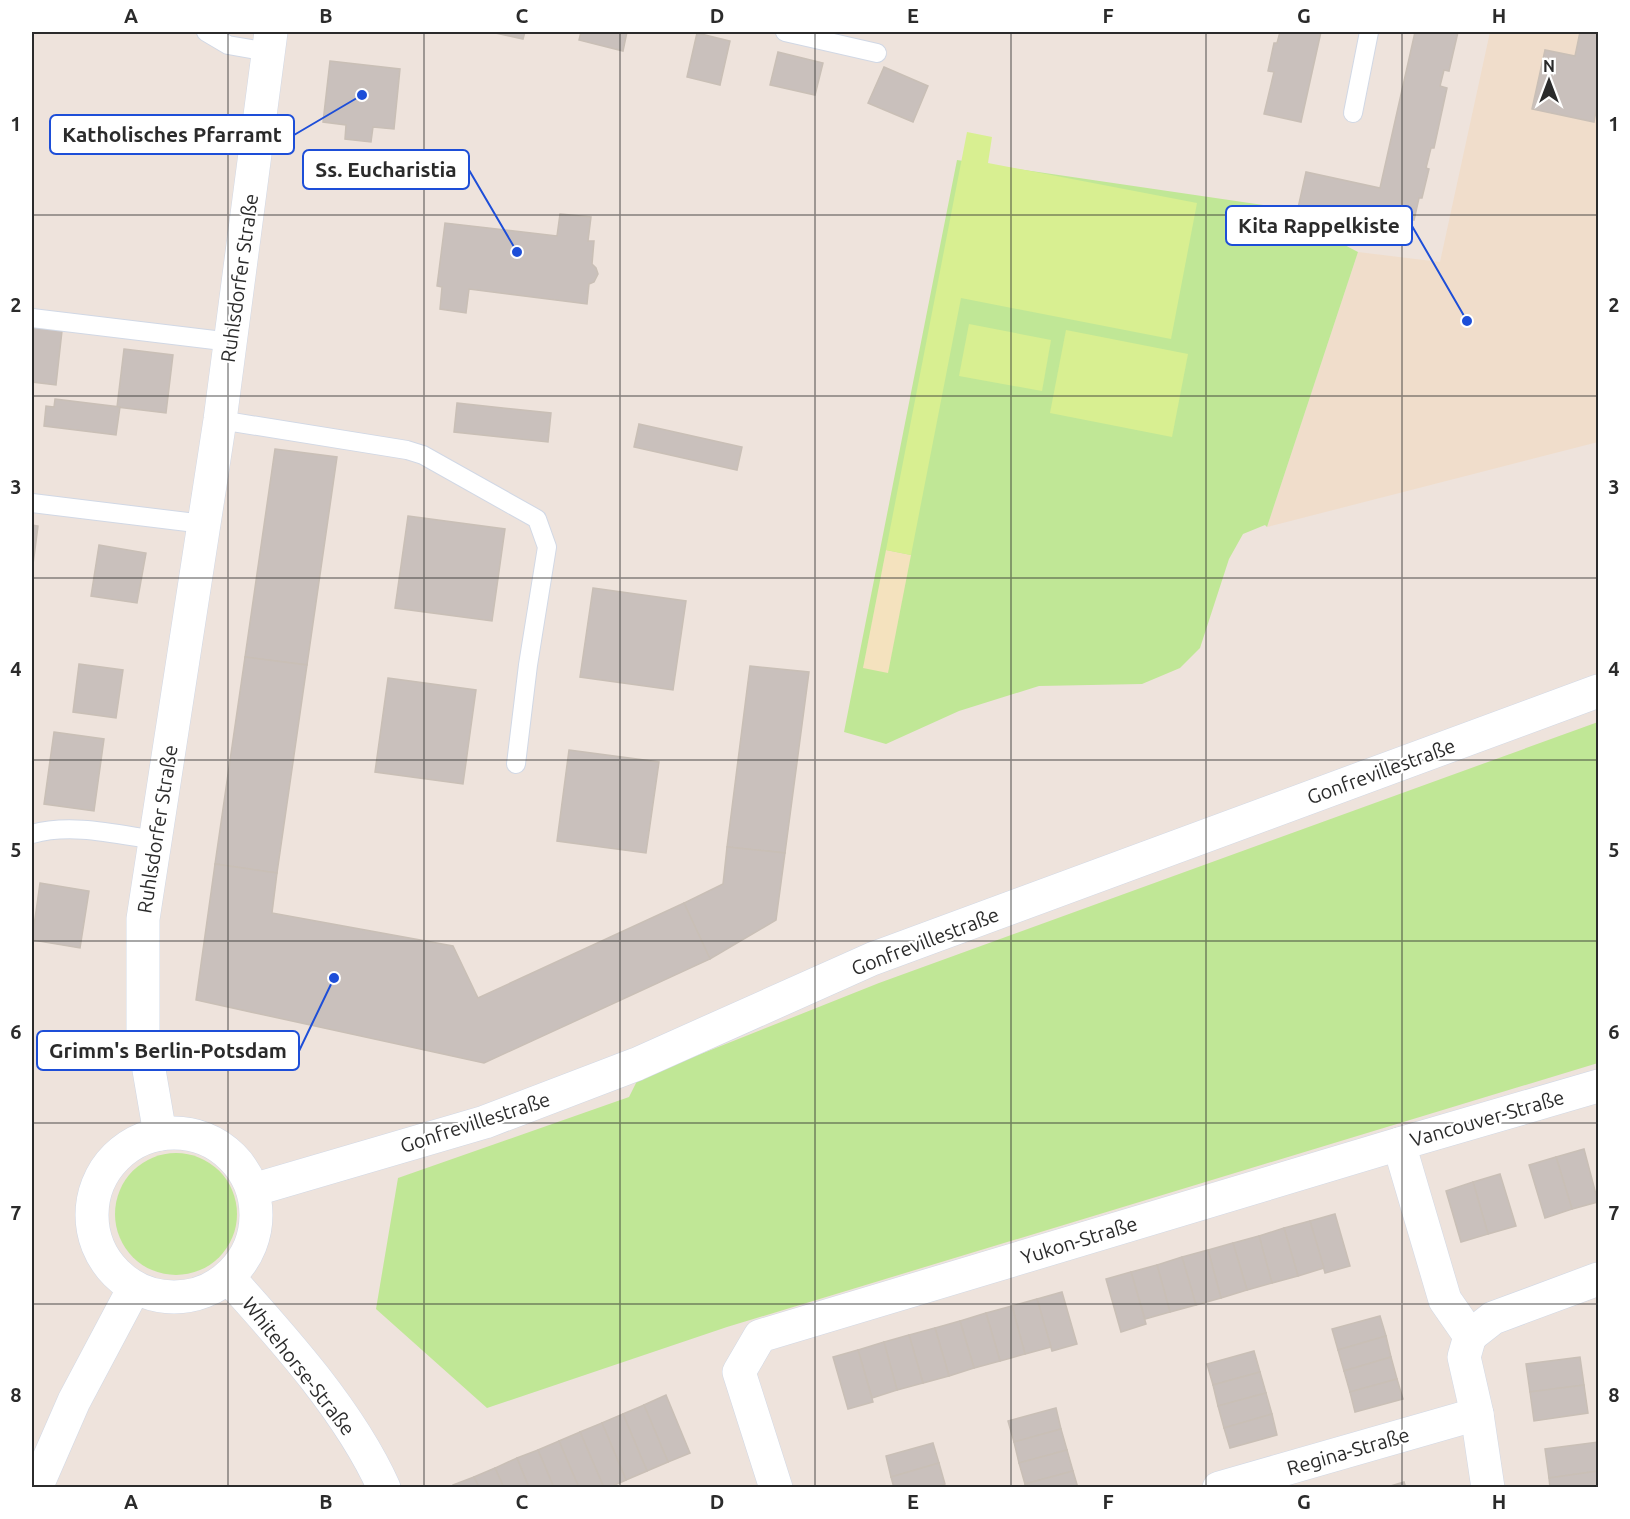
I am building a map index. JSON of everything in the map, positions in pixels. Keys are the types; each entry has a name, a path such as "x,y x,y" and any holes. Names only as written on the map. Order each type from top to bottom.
{"street":[{"name":"Ruhlsdorfer Straße","path":"160,1134 143,1035 142,919 220,420 269,42"},
{"name":"Gonfrevillestraße","path":"253,1190 496,1118 637,1064 872,959 1599,690"},
{"name":"Vancouver-Straße","path":"1470,1336 1445,1300 1399,1144 1599,1086"},
{"path":"183,1132 206,1139 227,1151 243,1168 253,1190 257,1221 249,1252 229,1278 207,1291 183,1298 158,1297 134,1288 119,1278 107,1264 98,1248 92,1230 91,1211 94,1193 101,1176 125,1148 142,1139 160,1134 183,1132"},
{"name":"Yukon-Straße","path":"776,1488 739,1372 760,1336 1399,1144"},
{"name":"Whitehorse-Straße","path":"229,1278 327,1393 358,1440 384,1488"},
{"path":"1488,1488 1477,1414 1464,1357 1470,1336 1493,1318 1599,1279"},
{"path":"36,1488 74,1401 134,1288"},
{"name":"Regina-Straße","path":"1219,1488 1477,1414"}],"lane":[{"path":"206,32 228,45 269,42"},
{"path":"785,32 877,53"},
{"path":"1353,113 1369,32"},
{"path":"32,318 231,342"},
{"path":"220,420 407,450 423,455 537,519 548,546 528,665 516,764"},
{"path":"32,503 204,524"},
{"path":"32,834 56,828 115,833 155,840"}],"shaded area":[{"path":"1490,32 1598,32 1598,442 1267,527 1358,252 1440,262"}],"green space":[{"path":"967,132 992,137 988,163 1197,203 1171,339 961,298 911,555 886,550"},
{"path":"957,160 1270,206 1358,252 1267,527 1265,525 1243,534 1229,559 1200,648 1180,668 1142,684 1039,686 959,711 886,744 844,732"},
{"path":"969,324 1051,340 1042,391 959,376"},
{"path":"1066,330 1188,354 1172,437 1050,413"},
{"path":"1598,722 1598,1063 727,1327 487,1408 376,1309 398,1178 629,1097 638,1079 879,983"},
{"path":"176,1153 199,1157 219,1171 233,1191 237,1214 233,1237 219,1257 199,1271 176,1275 153,1271 133,1257 119,1237 115,1214 119,1191 133,1171 153,1157"}],"sand":[{"path":"886,550 911,555 888,673 863,668"}],"building":[{"path":"491,32 525,32 523,39"},
{"path":"581,32 627,32 623,51 579,40"},
{"path":"1280,32 1321,32 1301,122 1264,114 1274,72 1268,71 1274,43 1277,43"},
{"path":"1415,32 1458,32 1449,71 1444,70 1440,86 1447,88 1434,148 1431,148 1426,168 1429,169 1422,198 1419,198 1414,220 1399,217 1396,230 1298,208 1306,172 1380,188"},
{"path":"1580,32 1598,32 1598,100 1594,122 1532,109 1545,50 1575,56"},
{"path":"697,33 730,41 720,85 687,77"},
{"path":"778,52 823,63 815,95 770,85"},
{"path":"330,61 400,69 394,129 373,127 371,142 345,139 346,125 323,122"},
{"path":"884,67 928,86 913,122 868,103"},
{"path":"560,214 591,217 588,241 594,241 592,264 598,274 594,282 589,284 587,304 469,289 466,313 440,309 442,287 437,286 445,223 557,236"},
{"path":"32,327 62,331 56,385 32,382"},
{"path":"124,349 173,355 166,413 117,407"},
{"path":"55,399 120,407 116,435 44,426 46,406 54,407"},
{"path":"457,403 551,413 548,442 454,432"},
{"path":"639,424 742,447 737,470 634,447"},
{"path":"275,449 337,457 307,665 245,657"},
{"path":"408,516 505,529 492,621 395,608"},
{"path":"32,525 38,526 32,572"},
{"path":"99,545 146,553 137,603 91,596"},
{"path":"593,588 686,601 673,690 580,677"},
{"path":"245,657 307,665 277,873 215,864"},
{"path":"79,664 123,670 116,718 73,712"},
{"path":"750,666 809,672 785,853 727,847"},
{"path":"388,678 476,690 463,784 375,772"},
{"path":"54,732 104,739 94,811 44,804"},
{"path":"569,750 659,762 646,853 557,841"},
{"path":"727,847 785,853 776,920 710,959 684,903 723,884"},
{"path":"215,864 277,873 272,913 453,946 478,998 684,903 710,959 484,1063 196,1000"},
{"path":"40,883 89,891 80,948 32,940"},
{"path":"1584,1149 1598,1202 1572,1209 1556,1157"},
{"path":"1556,1157 1572,1209 1545,1218 1529,1165"},
{"path":"1500,1174 1516,1226 1488,1234 1473,1182"},
{"path":"1473,1182 1488,1234 1461,1242 1446,1191"},
{"path":"1335,1214 1350,1266 1325,1273 1310,1221"},
{"path":"1310,1221 1324,1268 1298,1276 1284,1228"},
{"path":"1284,1228 1298,1276 1272,1283 1259,1236"},
{"path":"1259,1236 1272,1283 1247,1290 1233,1243"},
{"path":"1233,1243 1247,1290 1221,1298 1208,1250"},
{"path":"1208,1250 1221,1298 1196,1305 1182,1257"},
{"path":"1182,1257 1196,1305 1170,1312 1157,1265"},
{"path":"1157,1265 1170,1312 1145,1319 1131,1272"},
{"path":"1131,1272 1146,1324 1121,1332 1106,1279"},
{"path":"1062,1292 1077,1344 1052,1351 1037,1299"},
{"path":"1037,1299 1051,1347 1025,1354 1012,1306"},
{"path":"1012,1306 1025,1354 1000,1361 986,1313"},
{"path":"986,1313 1000,1361 974,1368 960,1321"},
{"path":"1380,1316 1386,1336 1338,1350 1332,1329"},
{"path":"960,1321 974,1368 949,1376 935,1328"},
{"path":"935,1328 949,1376 923,1383 909,1335"},
{"path":"909,1335 923,1383 897,1390 884,1342"},
{"path":"1386,1336 1391,1357 1344,1371 1338,1350"},
{"path":"884,1342 897,1390 872,1398 858,1350"},
{"path":"858,1350 873,1402 848,1409 833,1357"},
{"path":"1254,1351 1260,1372 1213,1385 1207,1364"},
{"path":"1391,1357 1397,1379 1350,1392 1344,1371"},
{"path":"1580,1357 1584,1385 1530,1392 1526,1364"},
{"path":"1260,1372 1266,1393 1218,1406 1213,1385"},
{"path":"1397,1379 1403,1399 1355,1412 1350,1392"},
{"path":"1584,1385 1588,1413 1534,1421 1530,1392"},
{"path":"1266,1393 1272,1414 1224,1428 1218,1406"},
{"path":"666,1395 690,1453 668,1462 644,1405"},
{"path":"644,1405 668,1462 647,1471 623,1414"},
{"path":"1056,1408 1061,1429 1014,1442 1008,1421"},
{"path":"623,1414 647,1471 626,1480 602,1423"},
{"path":"1272,1414 1277,1435 1230,1448 1224,1428"},
{"path":"602,1423 626,1480 608,1488 604,1488 580,1432"},
{"path":"1061,1429 1067,1450 1019,1463 1014,1442"},
{"path":"580,1432 604,1488 579,1488 559,1441"},
{"path":"559,1441 579,1488 554,1488 538,1450"},
{"path":"1598,1442 1598,1471 1549,1478 1545,1449"},
{"path":"933,1443 939,1463 891,1477 886,1456"},
{"path":"538,1450 554,1488 529,1488 517,1458"},
{"path":"1067,1450 1073,1471 1025,1484 1019,1463"},
{"path":"517,1458 529,1488 504,1488 495,1468"},
{"path":"939,1463 945,1484 933,1488 894,1488 891,1477"},
{"path":"495,1468 504,1488 479,1488 474,1477"},
{"path":"1073,1471 1078,1488 1026,1488 1025,1484"},
{"path":"1598,1471 1598,1488 1550,1488 1549,1478"},
{"path":"474,1477 479,1488 454,1488 453,1485"},
{"path":"1404,1482 1406,1488 1384,1488"}],"place":[{"name":"Katholisches Pfarramt","path":"362,95"},
{"name":"Ss. Eucharistia","path":"517,252"},
{"name":"Kita Rappelkiste","path":"1467,321"},
{"name":"Grimm's Berlin-Potsdam","path":"334,978"}]}
